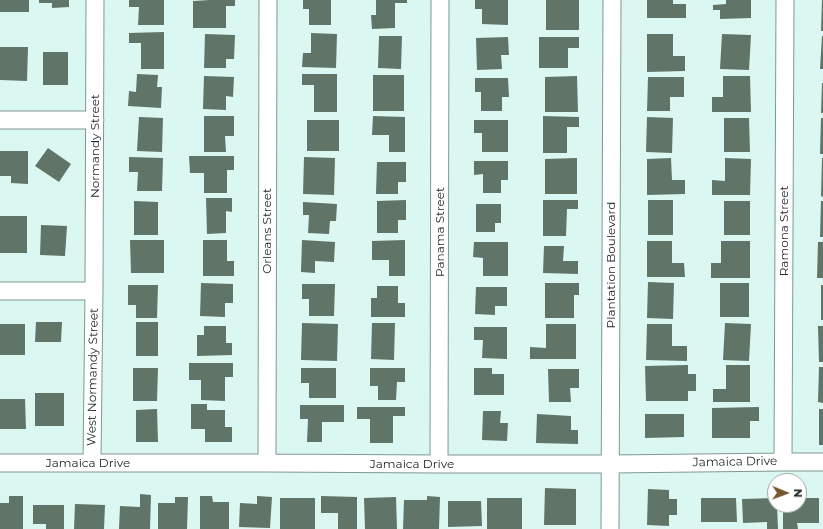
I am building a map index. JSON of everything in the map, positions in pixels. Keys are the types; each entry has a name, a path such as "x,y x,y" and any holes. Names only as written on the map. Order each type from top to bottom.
{"street":[{"name":"Normandy Street","path":"94,291 95,0"},
{"name":"Orleans Street","path":"267,463 268,0"},
{"name":"Panama Street","path":"440,0 440,464"},
{"name":"Plantation Boulevard","path":"610,529 612,0"},
{"name":"Ramona Street","path":"783,462 785,0"},
{"path":"0,120 95,120"},
{"path":"0,291 94,291"},
{"name":"West Normandy Street","path":"92,463 94,291"},
{"name":"Jamaica Drive","path":"0,463 611,464 823,462"}],"building":[{"path":"0,0 29,0 29,12 0,12"},
{"path":"39,0 69,0 69,7 52,8 52,3 39,3"},
{"path":"129,0 164,0 164,25 138,25 139,7 129,7"},
{"path":"235,0 235,6 226,6 226,28 193,28 193,1"},
{"path":"303,0 331,0 331,25 309,25 309,9 303,9"},
{"path":"376,0 407,0 407,3 395,3 395,28 372,29 371,15 376,15"},
{"path":"475,0 508,0 508,25 482,24 482,9 475,9"},
{"path":"546,0 579,0 579,30 546,30"},
{"path":"647,0 673,0 673,4 686,4 686,18 647,18"},
{"path":"726,0 751,0 751,18 720,19 720,10 713,10 713,5 726,4"},
{"path":"822,0 823,31 821,31"},
{"path":"164,32 164,69 141,69 141,43 129,43 129,33"},
{"path":"311,33 337,34 336,68 302,67 303,53 311,53"},
{"path":"205,34 235,35 234,59 226,59 226,68 204,68"},
{"path":"647,34 673,34 673,56 685,56 685,71 647,72"},
{"path":"722,34 751,35 749,70 720,69"},
{"path":"379,36 402,36 401,69 378,68"},
{"path":"822,36 823,69 820,69"},
{"path":"508,37 509,55 501,55 502,69 477,70 476,38"},
{"path":"539,37 579,37 579,48 568,48 568,68 539,68"},
{"path":"0,47 28,47 27,81 0,80"},
{"path":"43,52 68,52 68,85 43,85"},
{"path":"137,74 158,75 157,87 162,87 161,108 128,106 129,91 136,92"},
{"path":"302,74 337,74 337,112 314,112 314,85 302,85"},
{"path":"373,75 404,75 404,111 373,111"},
{"path":"204,76 234,77 233,97 226,96 226,110 203,109"},
{"path":"577,76 578,112 545,112 545,77"},
{"path":"723,76 750,76 751,112 712,112 712,97 723,97"},
{"path":"648,77 684,77 684,97 670,97 670,111 647,111"},
{"path":"475,78 508,78 509,97 502,97 502,111 481,111 481,92 475,92"},
{"path":"822,83 823,113 821,113"},
{"path":"204,116 234,116 234,136 225,136 226,152 204,152"},
{"path":"373,116 405,117 405,152 389,152 389,135 372,135"},
{"path":"543,116 579,117 579,127 567,127 567,153 543,153"},
{"path":"139,117 163,118 162,152 137,151"},
{"path":"647,117 673,118 672,153 646,152"},
{"path":"724,118 749,118 750,152 724,152"},
{"path":"821,118 823,118 823,154 820,154"},
{"path":"307,120 339,120 339,151 307,151"},
{"path":"474,120 508,120 508,152 482,152 482,133 474,133"},
{"path":"48,148 71,164 59,182 35,166"},
{"path":"0,151 28,151 28,184 11,183 11,176 0,176"},
{"path":"189,156 234,156 234,170 227,170 227,193 204,193 204,173 190,173"},
{"path":"129,157 163,158 162,191 137,191 138,172 129,172"},
{"path":"304,157 335,158 334,195 303,194"},
{"path":"577,158 577,194 545,194 545,159"},
{"path":"671,158 672,180 685,180 685,194 647,195 647,159"},
{"path":"725,158 751,159 750,195 712,195 712,180 725,181"},
{"path":"823,158 823,197 821,196"},
{"path":"474,161 508,161 508,180 501,180 501,193 483,193 483,174 474,175"},
{"path":"377,162 406,162 406,182 398,182 398,194 376,194"},
{"path":"206,198 232,198 232,212 226,211 226,233 207,234"},
{"path":"406,200 406,220 398,220 398,233 377,233 377,201"},
{"path":"543,200 578,200 578,209 567,209 566,236 543,236"},
{"path":"648,200 673,200 673,235 648,235"},
{"path":"134,201 158,202 158,235 134,235"},
{"path":"724,201 750,201 750,235 724,235"},
{"path":"821,201 823,201 823,237 820,237"},
{"path":"303,202 337,204 336,221 330,221 329,234 308,233 309,215 303,215"},
{"path":"476,204 501,204 501,223 495,223 495,232 476,232"},
{"path":"0,216 27,216 27,253 0,253"},
{"path":"41,225 67,226 65,256 40,255"},
{"path":"130,240 164,240 164,273 131,273"},
{"path":"203,240 227,240 227,261 234,261 234,276 203,276"},
{"path":"302,240 335,242 334,262 315,261 315,273 301,272"},
{"path":"405,240 405,276 389,276 389,260 372,260 372,241"},
{"path":"647,241 672,241 672,263 684,263 685,277 647,277"},
{"path":"721,241 750,241 750,278 711,278 711,263 721,263"},
{"path":"474,242 508,242 508,276 483,276 483,258 473,257"},
{"path":"818,242 823,242 823,278 817,278"},
{"path":"544,246 564,246 563,261 578,261 578,274 543,273"},
{"path":"648,282 674,283 673,319 647,318"},
{"path":"201,283 233,284 233,303 225,303 225,317 200,316"},
{"path":"545,283 579,283 579,295 574,295 574,318 545,318"},
{"path":"720,283 749,283 749,317 720,317"},
{"path":"302,284 335,284 334,316 309,316 309,299 302,299"},
{"path":"128,285 158,285 157,318 136,318 136,305 128,305"},
{"path":"821,285 823,285 823,320 821,320"},
{"path":"377,286 398,286 398,303 405,303 405,317 371,317 371,298 377,298"},
{"path":"476,287 507,287 507,306 495,306 495,315 475,314"},
{"path":"36,322 62,322 61,342 35,342"},
{"path":"136,322 158,322 158,356 136,356"},
{"path":"302,323 338,324 337,361 301,360"},
{"path":"372,323 395,323 394,360 371,359"},
{"path":"725,323 751,324 749,361 723,360"},
{"path":"0,324 25,324 25,355 0,355"},
{"path":"546,324 576,324 576,359 530,359 530,347 546,348"},
{"path":"647,324 672,324 672,346 687,346 687,361 646,360"},
{"path":"204,326 226,326 226,343 232,343 232,355 197,356 197,335 204,335"},
{"path":"818,326 823,326 823,362 819,362"},
{"path":"474,327 507,327 507,359 482,358 483,340 474,340"},
{"path":"189,363 233,363 233,377 225,377 225,401 201,400 201,380 189,380"},
{"path":"688,365 688,374 696,374 696,391 688,391 688,401 646,401 645,366"},
{"path":"726,365 750,365 750,402 713,402 713,389 726,389"},
{"path":"819,367 823,367 823,403 818,402"},
{"path":"133,368 158,368 157,401 133,401"},
{"path":"301,368 336,368 336,398 309,398 309,383 301,383"},
{"path":"370,368 405,368 405,382 397,382 396,400 378,400 378,386 370,386"},
{"path":"474,368 492,368 492,374 504,374 504,395 474,395"},
{"path":"548,369 579,369 579,388 570,388 571,402 549,402"},
{"path":"35,393 64,393 64,426 35,426"},
{"path":"0,399 25,399 26,429 0,429"},
{"path":"191,404 207,404 207,410 225,410 225,427 232,427 232,442 205,442 205,429 191,429"},
{"path":"300,405 344,405 344,422 322,422 322,442 307,442 308,419 300,419"},
{"path":"357,407 405,407 405,416 393,416 393,443 370,443 370,419 357,419"},
{"path":"759,407 759,421 750,421 750,438 712,438 712,408"},
{"path":"157,409 158,442 136,442 136,410"},
{"path":"819,409 823,409 823,445 819,445"},
{"path":"483,411 501,411 500,423 508,423 507,441 482,440"},
{"path":"537,414 571,416 571,430 578,430 578,444 536,443"},
{"path":"645,414 684,414 684,437 645,438"},
{"path":"545,488 576,489 576,525 544,525"},
{"path":"648,489 669,490 669,499 677,499 677,515 669,515 669,526 647,525"},
{"path":"140,494 151,495 150,529 119,529 120,506 140,507"},
{"path":"9,496 23,496 23,529 0,529 0,503 9,503"},
{"path":"200,496 212,496 213,502 229,502 229,529 200,529"},
{"path":"257,496 272,497 270,528 239,527 240,503 257,504"},
{"path":"321,496 357,497 357,529 338,529 338,513 321,513"},
{"path":"427,496 440,497 439,529 403,529 404,500 427,500"},
{"path":"175,497 188,497 187,529 158,529 158,503 175,503"},
{"path":"396,497 397,529 365,529 364,498"},
{"path":"280,498 315,498 315,529 280,529"},
{"path":"487,498 522,498 522,529 487,529"},
{"path":"701,498 736,498 737,522 701,522"},
{"path":"767,498 767,513 777,513 778,529 767,529 767,522 743,523 742,499"},
{"path":"807,498 819,498 819,523 797,523 798,529 783,529 783,513 807,513"},
{"path":"448,501 481,501 482,526 448,527"},
{"path":"75,504 105,505 104,529 74,529"},
{"path":"33,505 64,505 64,529 46,529 46,524 33,524"}]}
